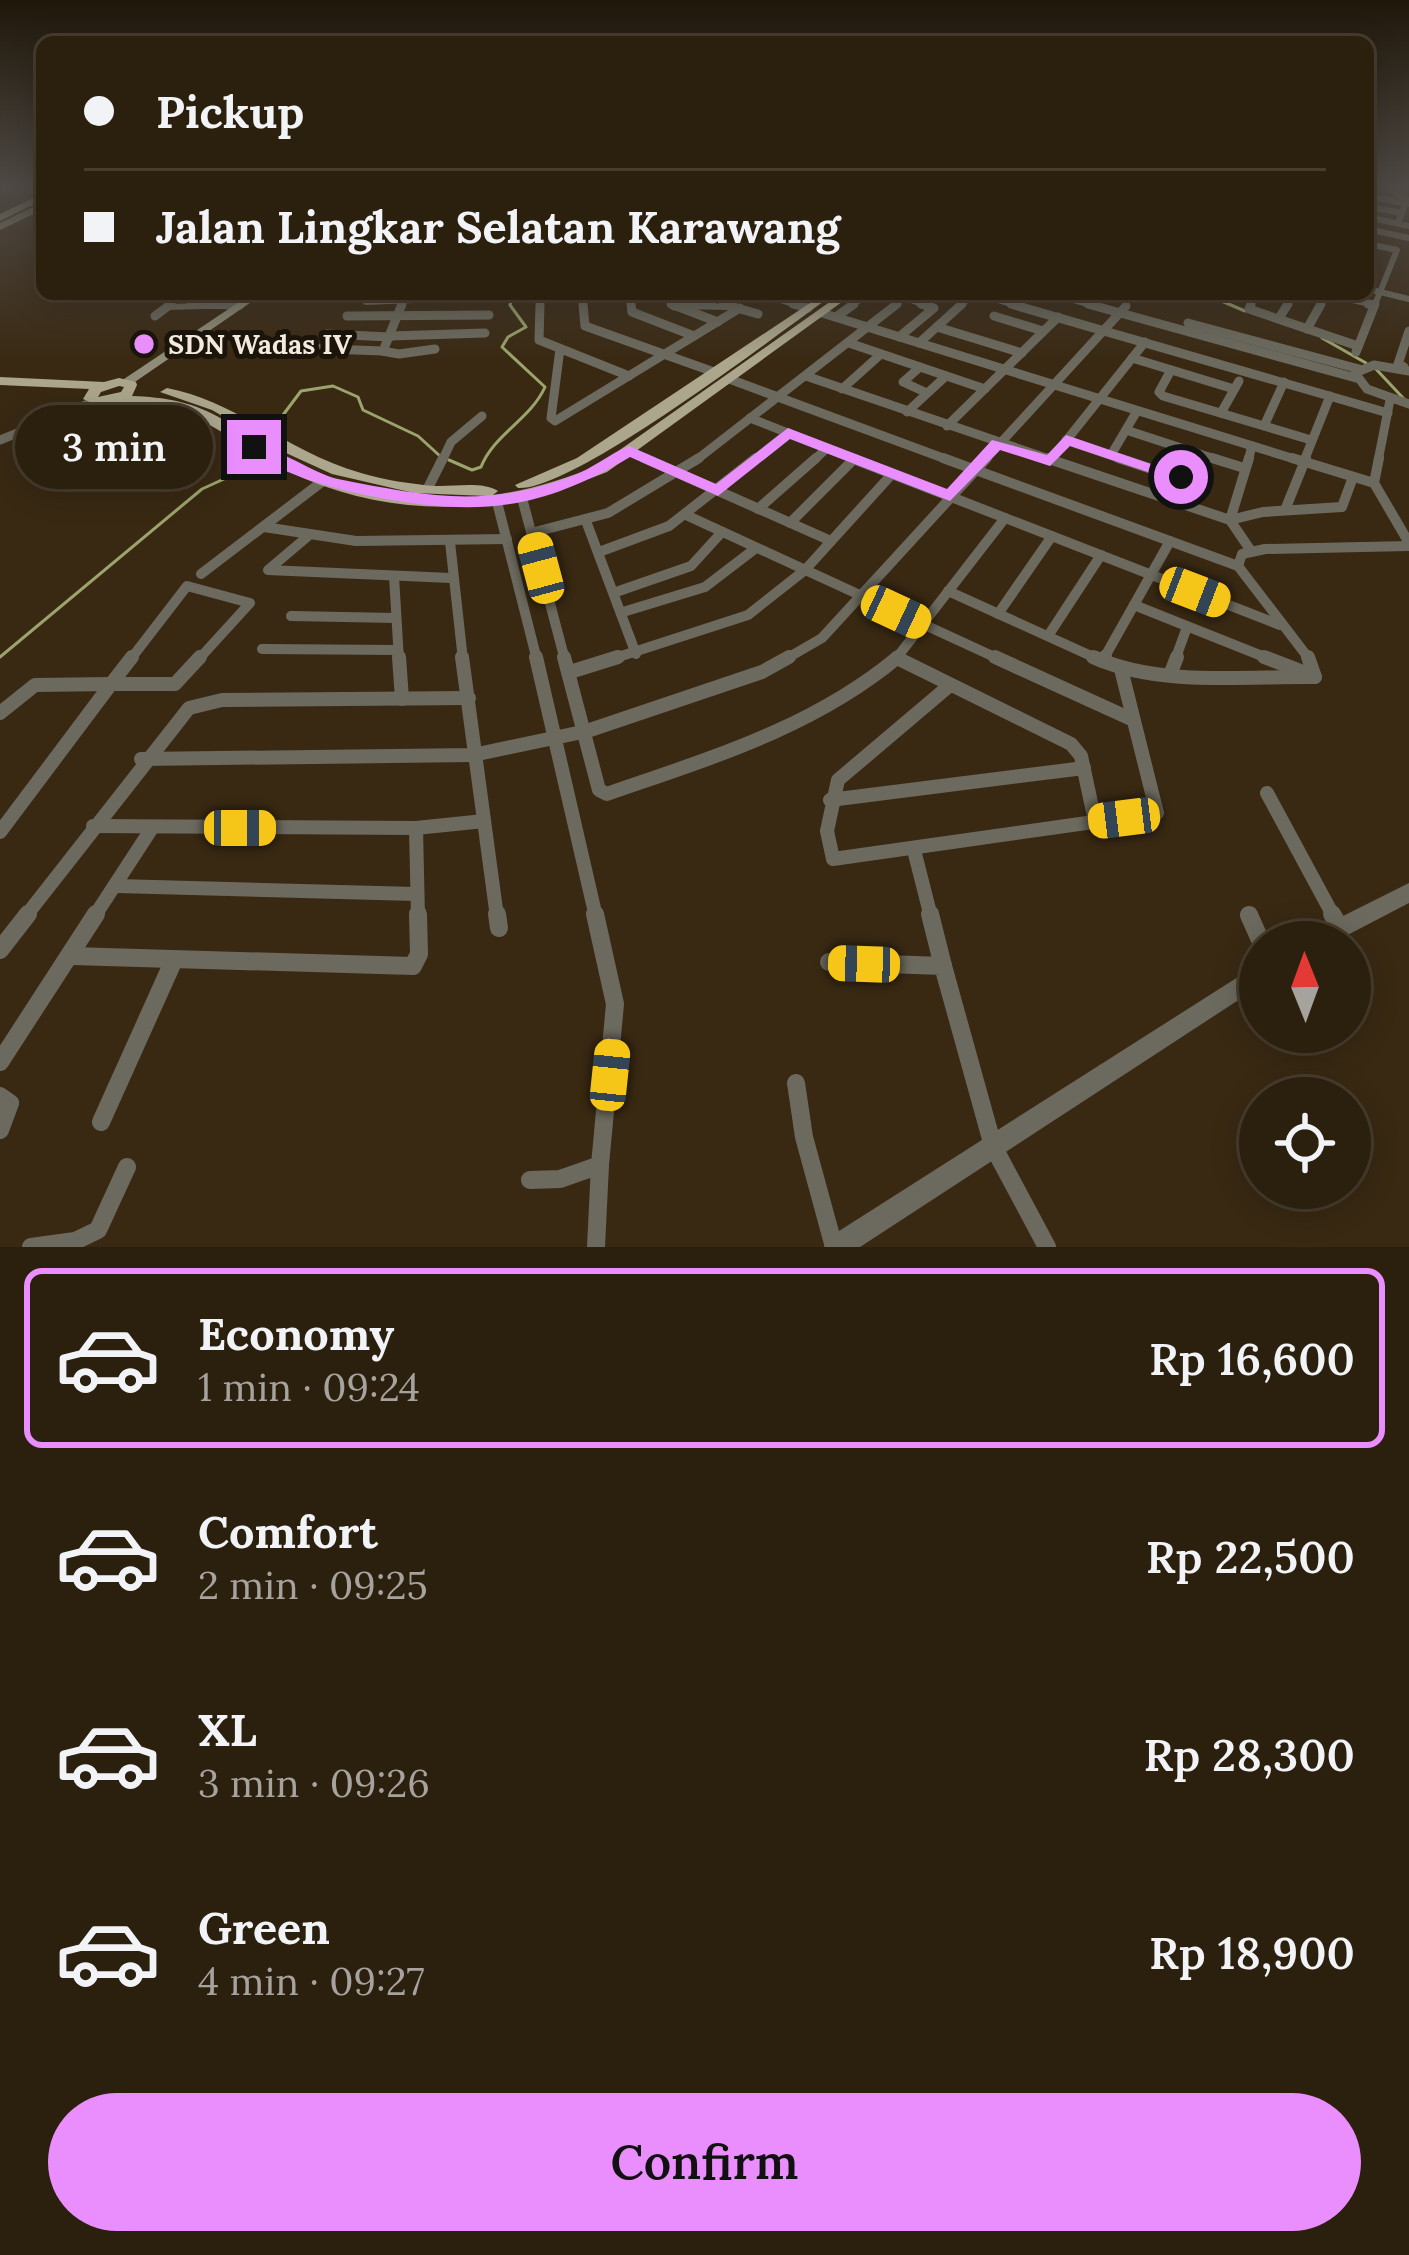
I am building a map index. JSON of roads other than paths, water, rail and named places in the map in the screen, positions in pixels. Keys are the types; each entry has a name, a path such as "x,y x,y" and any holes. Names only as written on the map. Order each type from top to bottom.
{"main road":[{"path":"119,399 128,385 248,300"},
{"path":"0,393 165,404 199,412 326,466 428,488 484,492 536,481 582,461 714,372 822,313 826,300"},
{"path":"0,381 128,385 208,400 323,481 434,504 497,502 582,479 732,380 840,300"},
{"path":"92,400 103,386"},
{"path":"664,407 683,414"}],"street":[{"path":"1374,245 1397,250 1374,289"},
{"path":"1374,276 1384,278"},
{"path":"1374,290 1409,298"},
{"path":"154,316 167,303 186,300"},
{"path":"218,300 240,305"},
{"path":"366,302 386,300"},
{"path":"382,351 405,300"},
{"path":"540,300 537,338 629,376"},
{"path":"584,300 586,326 714,372"},
{"path":"630,300 632,312 694,336"},
{"path":"670,300 674,306 718,322"},
{"path":"780,300 1374,482"},
{"path":"822,313 853,300"},
{"path":"531,533 621,508 679,473 869,328 895,300"},
{"path":"913,300 933,306"},
{"path":"899,337 942,300"},
{"path":"919,343 969,300"},
{"path":"997,300 1388,413"},
{"path":"1081,300 1357,373 1385,366 1405,368 1409,332"},
{"path":"1099,300 1123,309"},
{"path":"1253,300 1249,309 1357,349 1374,300"},
{"path":"1279,318 1290,300"},
{"path":"1307,329 1323,300"},
{"path":"1352,300 1374,305"},
{"path":"674,306 716,303 758,314"},
{"path":"560,349 552,420 740,308"},
{"path":"141,759 473,755 587,730 787,661 822,638 1123,309"},
{"path":"974,338 997,313 1043,331"},
{"path":"347,316 489,315"},
{"path":"947,426 1058,317"},
{"path":"937,327 1022,353"},
{"path":"327,334 485,333"},
{"path":"1050,461 1145,342"},
{"path":"849,344 985,389"},
{"path":"302,348 399,354 435,349"},
{"path":"842,389 881,354"},
{"path":"1132,358 1236,385 1221,413"},
{"path":"598,364 598,395"},
{"path":"920,367 904,382 927,393"},
{"path":"1171,370 1159,392 1162,396 1311,440"},
{"path":"1357,373 1367,389 1409,404"},
{"path":"806,376 1230,520 1342,507 1353,477"},
{"path":"907,412 946,376"},
{"path":"732,380 1238,566 1314,665 1315,677"},
{"path":"1264,425 1284,382"},
{"path":"1285,510 1330,396"},
{"path":"0,440 92,400"},
{"path":"1238,566 1239,557 1251,551 1409,544 1374,482 1390,400"},
{"path":"69,452 97,452 165,404"},
{"path":"1111,455 1137,411"},
{"path":"428,488 453,439 482,416"},
{"path":"750,418 1283,626"},
{"path":"1126,430 1244,468"},
{"path":"599,552 661,531 788,433"},
{"path":"1066,440 1179,478 1196,453"},
{"path":"1251,551 1230,520 1252,446"},
{"path":"758,509 826,448"},
{"path":"629,451 831,542"},
{"path":"790,523 854,459"},
{"path":"570,672 736,622 805,570 892,474"},
{"path":"201,574 323,481"},
{"path":"521,498 587,730 599,790 613,794 808,718 897,658 1005,518"},
{"path":"497,502 616,1004 596,1247"},
{"path":"686,515 1131,719"},
{"path":"586,521 637,654"},
{"path":"264,527 307,538 507,539"},
{"path":"616,592 691,566 722,532"},
{"path":"998,614 1052,536"},
{"path":"307,538 268,571 451,578"},
{"path":"450,542 473,755 499,928"},
{"path":"1102,661 1170,542"},
{"path":"622,612 705,587 756,548"},
{"path":"1048,637 1101,555"},
{"path":"394,577 402,699"},
{"path":"0,713 35,685 109,687 178,683 250,602 187,586 109,687 0,832"},
{"path":"948,591 1121,669 1170,675 1315,677"},
{"path":"1134,604 1315,677"},
{"path":"291,616 396,618"},
{"path":"1170,675 1187,627"},
{"path":"262,649 398,650"},
{"path":"897,658 1064,739 1078,752 1095,821"},
{"path":"949,686 845,770 830,800 828,852 833,859 1158,812 1121,669"},
{"path":"0,950 141,759 176,718 205,702 469,698"},
{"path":"830,800 1084,768"},
{"path":"1267,793 1336,921"},
{"path":"93,826 416,828 484,821"},
{"path":"0,1062 152,828"},
{"path":"72,956 412,966 419,954 416,828"},
{"path":"914,850 993,1146 1047,1247"},
{"path":"117,886 416,894"},
{"path":"1350,921 1409,893"},
{"path":"1249,915 1252,921"},
{"path":"101,1122 173,962"},
{"path":"829,962 943,966"},
{"path":"796,1083 804,1137 836,1247 1239,988"},
{"path":"0,1096 10,1103 0,1130"},
{"path":"530,1180 560,1179 600,1165"},
{"path":"31,1247 94,1238 104,1227 127,1167"}],"waterway":[{"path":"449,460 472,470 481,467 545,387 502,347 508,337 526,327 511,300"},
{"path":"1219,300 1245,311"},
{"path":"1322,338 1366,363"},
{"path":"1375,368 1405,400"},
{"path":"271,431 301,391 333,386 358,397 363,410 418,436 440,456"},
{"path":"0,657 202,489 237,473 254,453"}],"place":[{"name":"SDN Wadas IV","path":"144,344"}]}
